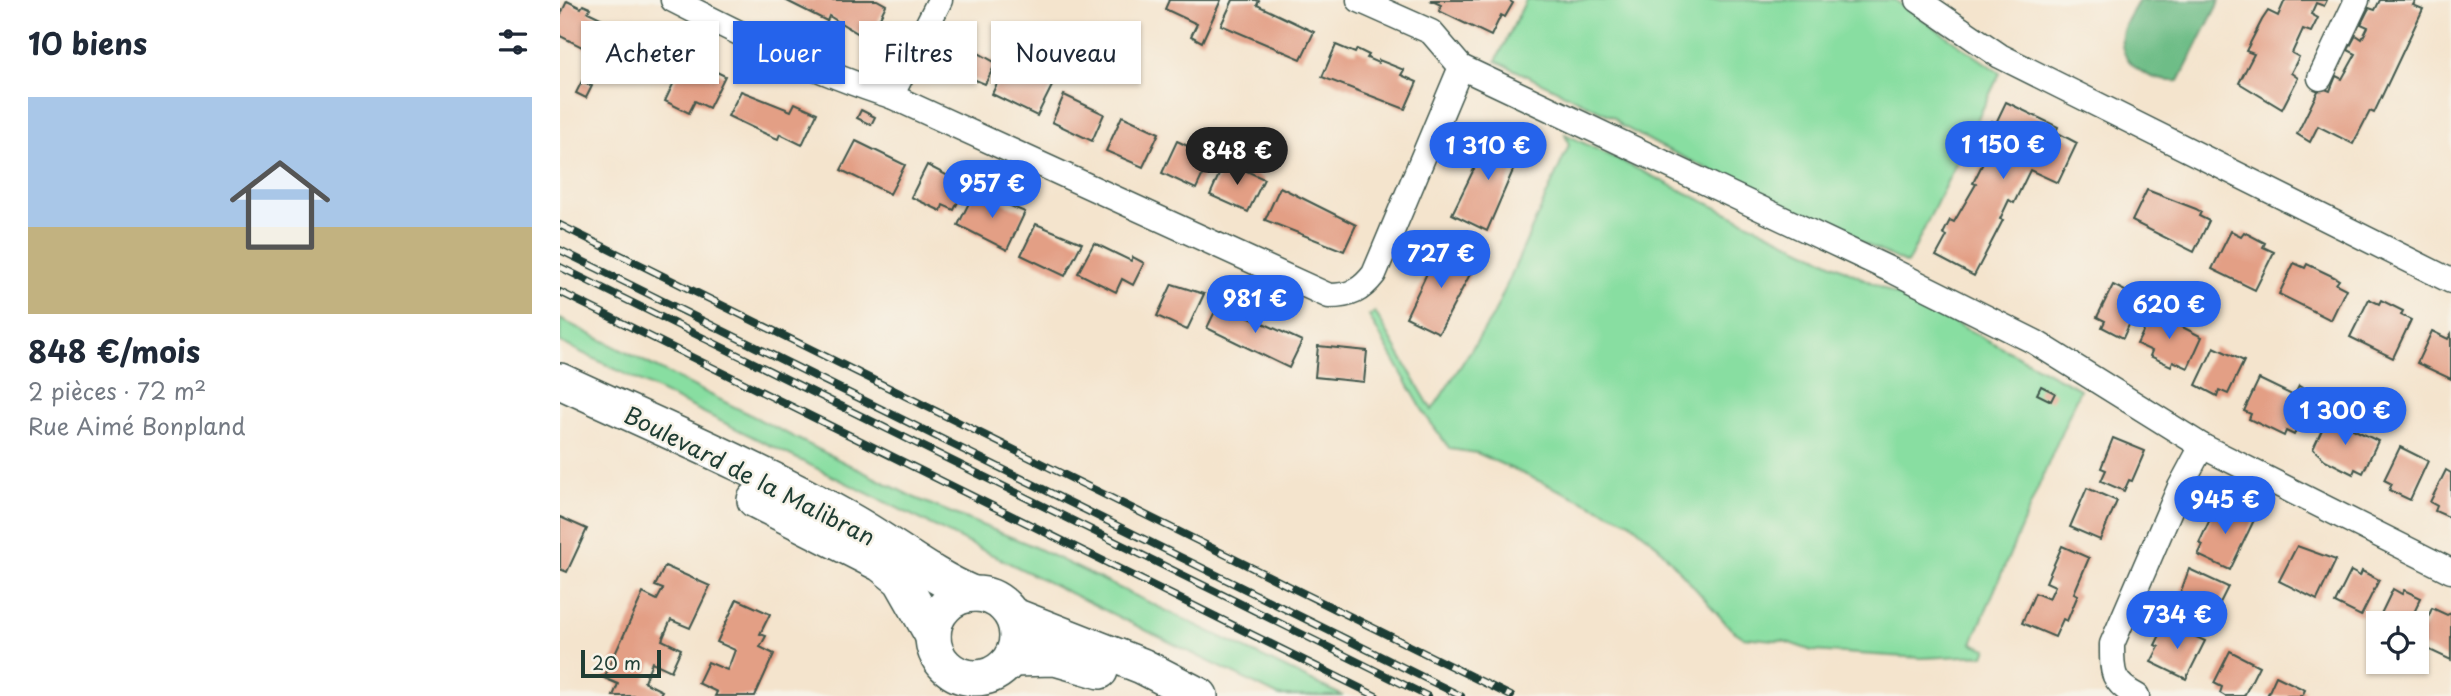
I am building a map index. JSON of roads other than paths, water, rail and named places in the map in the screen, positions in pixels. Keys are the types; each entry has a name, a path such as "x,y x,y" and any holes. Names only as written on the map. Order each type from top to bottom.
{"main road":[{"name":"Boulevard de la Malibran","path":"560,381 708,449 850,521 940,580 973,594"},
{"name":"Boulevard de la Malibran","path":"560,389 699,471 881,564 901,580 933,636"},
{"path":"1012,615 1017,637 1011,659 990,676 963,677 941,662 933,636 940,612 949,602 973,594 996,599 1012,615 1142,666 1200,696"},
{"path":"1011,659 1055,657 1077,662 1153,696"}],"street":[{"path":"673,0 766,47 856,85 891,96 1329,296 1344,296 1358,291 1374,274 1461,67"},
{"path":"891,96 940,0"},
{"path":"1359,0 1431,32 1461,67 1891,270 2035,342 2202,446 2451,571"},
{"path":"1918,0 2000,56 2451,281"},
{"path":"2320,78 2357,0"},
{"path":"2137,696 2120,687 2112,670 2112,644 2179,489 2202,446"}],"railway":[{"path":"560,225 1511,696"},
{"path":"560,250 1461,696"},
{"path":"560,267 1427,696"},
{"path":"560,292 1376,696"}]}
